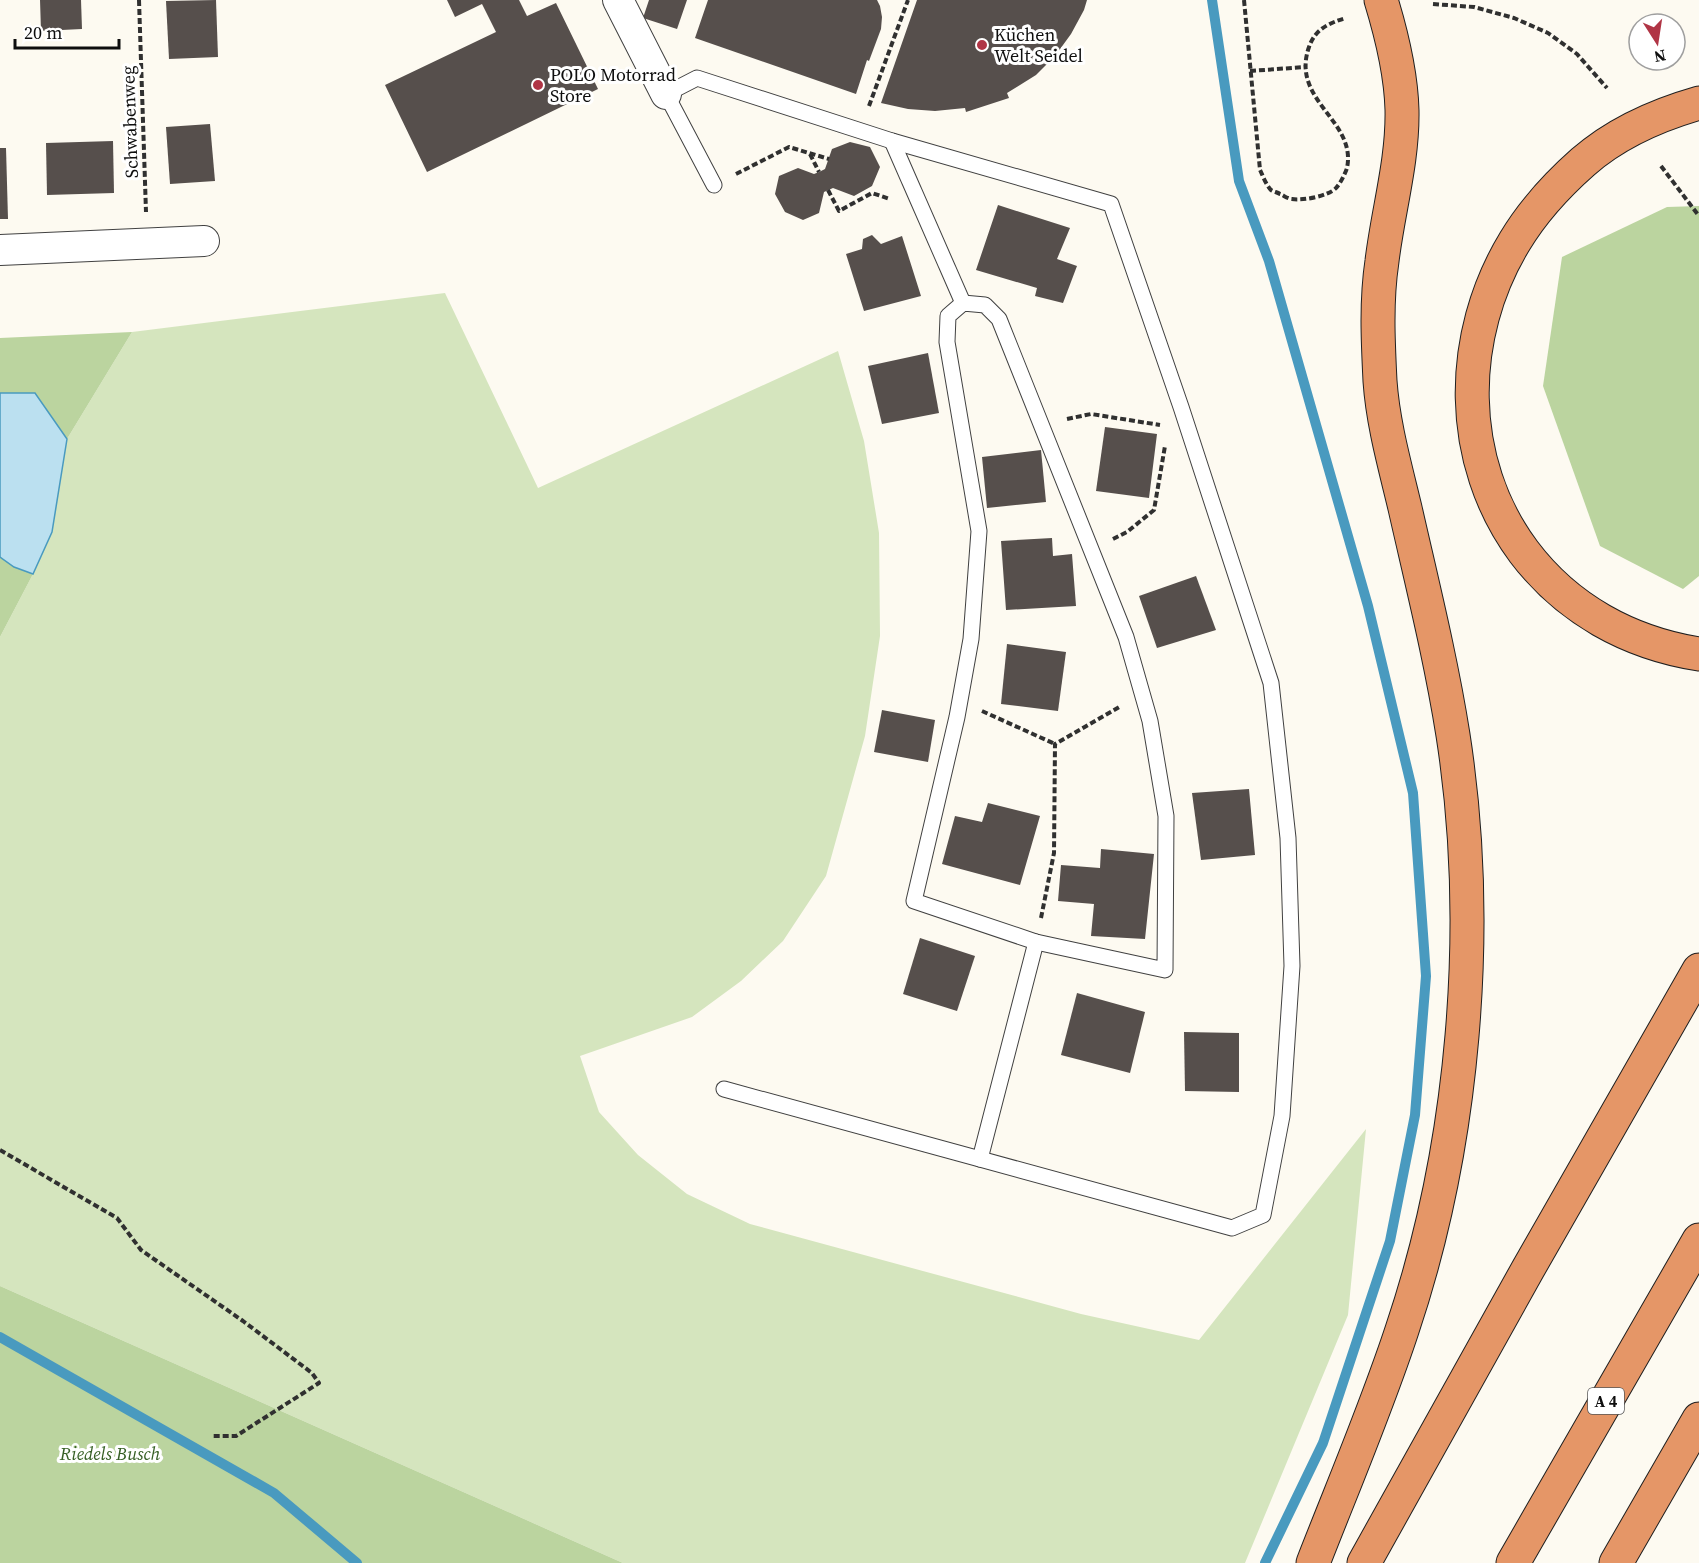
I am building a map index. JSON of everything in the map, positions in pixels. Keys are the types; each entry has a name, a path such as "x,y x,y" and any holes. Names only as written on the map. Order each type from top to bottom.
{"highway":[{"path":"1313,1563 1402,1329 1424,1255 1441,1179 1454,1102 1463,1025 1466,882 1462,810 1454,739 1442,669 1387,431 1381,388 1378,326 1380,274 1400,148 1402,110 1399,72 1392,35 1381,0"},
{"path":"1699,103 1644,123 1613,140 1558,185 1535,212 1515,241 1486,306 1477,340 1472,411 1476,446 1485,479 1514,539 1535,566 1558,590 1614,628 1645,642 1677,651 1699,654"},
{"path":"1364,1563 1528,1269 1699,970"},
{"name":"A 4","path":"1514,1563 1699,1240"},
{"path":"1616,1563 1699,1419"}],"street":[{"path":"618,0 666,94"},
{"path":"0,250 204,241"}],"lane":[{"path":"714,185 666,94 698,78 892,141 1111,204 1181,407 1271,683 1288,838 1292,966 1282,1116 1263,1215 1232,1228 724,1089"},
{"path":"892,141 963,303"},
{"path":"963,303 985,305 999,319 1042,429 1126,637 1150,721 1166,816 1165,970 1036,942 914,901 960,701 971,639 979,531 946,342 948,316 963,303"},
{"path":"980,1159 1036,942"}],"path":[{"name":"Schwabenweg","path":"139,0 147,242"},
{"path":"872,97 908,0"},
{"path":"1244,0 1260,170 1271,190 1292,199 1312,199 1335,190 1347,170 1347,148 1337,126 1312,93 1306,81 1305,67 1312,36 1327,24 1346,18"},
{"path":"1433,4 1474,7 1514,18 1548,33 1577,54 1607,88"},
{"path":"1250,71 1305,67"},
{"path":"714,185 789,147 829,159"},
{"path":"809,153 819,172"},
{"path":"1660,166 1699,216"},
{"path":"828,190 839,211 872,193"},
{"path":"1042,429 1067,419 1091,414 1160,425 1163,433"},
{"path":"1090,550 1127,532 1154,510 1167,441"},
{"path":"1055,744 1142,694"},
{"path":"960,701 1055,744"},
{"path":"1036,942 1054,853 1055,744"},
{"path":"0,1150 117,1218 141,1250 243,1321 312,1373 319,1383 236,1436 212,1436"}],"green space":[{"path":"1699,206 1699,576 1683,589 1600,546 1543,386 1562,257 1667,207"},
{"path":"445,293 538,488 838,351 864,441 879,533 880,636 865,736 826,876 783,941 741,981 692,1017 580,1056 599,1112 638,1155 687,1194 750,1224 1081,1314 1199,1340 1366,1129 1348,1315 1245,1563 623,1563 0,1286 0,637 52,532 67,439 132,332"},
{"path":"132,332 67,439 35,393 0,393 0,338"},
{"path":"0,557 14,567 33,574 0,637"},
{"name":"Riedels Busch","path":"0,1286 623,1563 0,1563"}],"water":[{"path":"0,393 35,393 67,439 52,532 33,574 14,567 0,557"}],"building":[{"path":"40,0 81,0 82,29 41,31"},
{"path":"216,0 218,57 169,59 166,1"},
{"path":"447,0 519,0 527,16 556,3 598,89 427,172 385,85 496,32 482,4 455,17"},
{"path":"649,0 687,0 677,29 643,18"},
{"path":"708,0 877,0 882,17 881,29 869,61 867,60 856,94 695,38"},
{"name":"Küchen Welt Seidel","path":"917,0 1087,0 1071,34 1055,56 1036,75 1007,93 1009,98 966,112 965,108 935,111 908,109 881,103"},
{"path":"210,124 215,181 170,184 166,127"},
{"path":"113,141 114,193 47,195 46,143"},
{"path":"850,142 870,147 880,167 872,186 854,196 833,188 824,192 819,213 803,220 785,212 775,194 779,176 798,168 814,174 819,172 825,169 832,149"},
{"path":"0,148 6,148 8,219 0,219"},
{"path":"998,205 1070,228 1057,259 1077,266 1063,303 1035,296 1037,288 976,270"},
{"path":"872,235 881,244 902,236 921,296 864,311 846,254 862,249 863,239"},
{"path":"928,353 939,413 882,424 868,366"},
{"path":"1105,427 1157,434 1149,498 1096,491"},
{"path":"1041,450 1046,502 987,508 982,457"},
{"path":"1052,538 1053,556 1072,554 1076,606 1006,610 1001,541"},
{"path":"1196,576 1216,630 1157,648 1139,596"},
{"path":"1007,644 1066,652 1058,711 1001,704"},
{"path":"882,710 935,720 928,762 874,752"},
{"path":"1249,789 1255,855 1201,860 1192,793"},
{"path":"988,803 1040,816 1020,885 942,864 955,816 982,822"},
{"path":"1101,849 1154,854 1145,939 1091,936 1094,904 1058,901 1061,865 1100,868"},
{"path":"920,938 975,956 957,1011 903,994"},
{"path":"1077,993 1145,1012 1130,1073 1061,1055"},
{"path":"1184,1032 1239,1033 1239,1092 1185,1091"}],"waterway":[{"path":"1212,0 1239,181 1269,261 1368,606 1413,793 1426,976 1415,1115 1390,1241 1323,1443 1265,1563"},
{"path":"0,1337 274,1493 357,1563"}],"place":[{"name":"Küchen Welt Seidel","path":"982,45"},
{"name":"POLO Motorrad Store","path":"538,85"}]}
